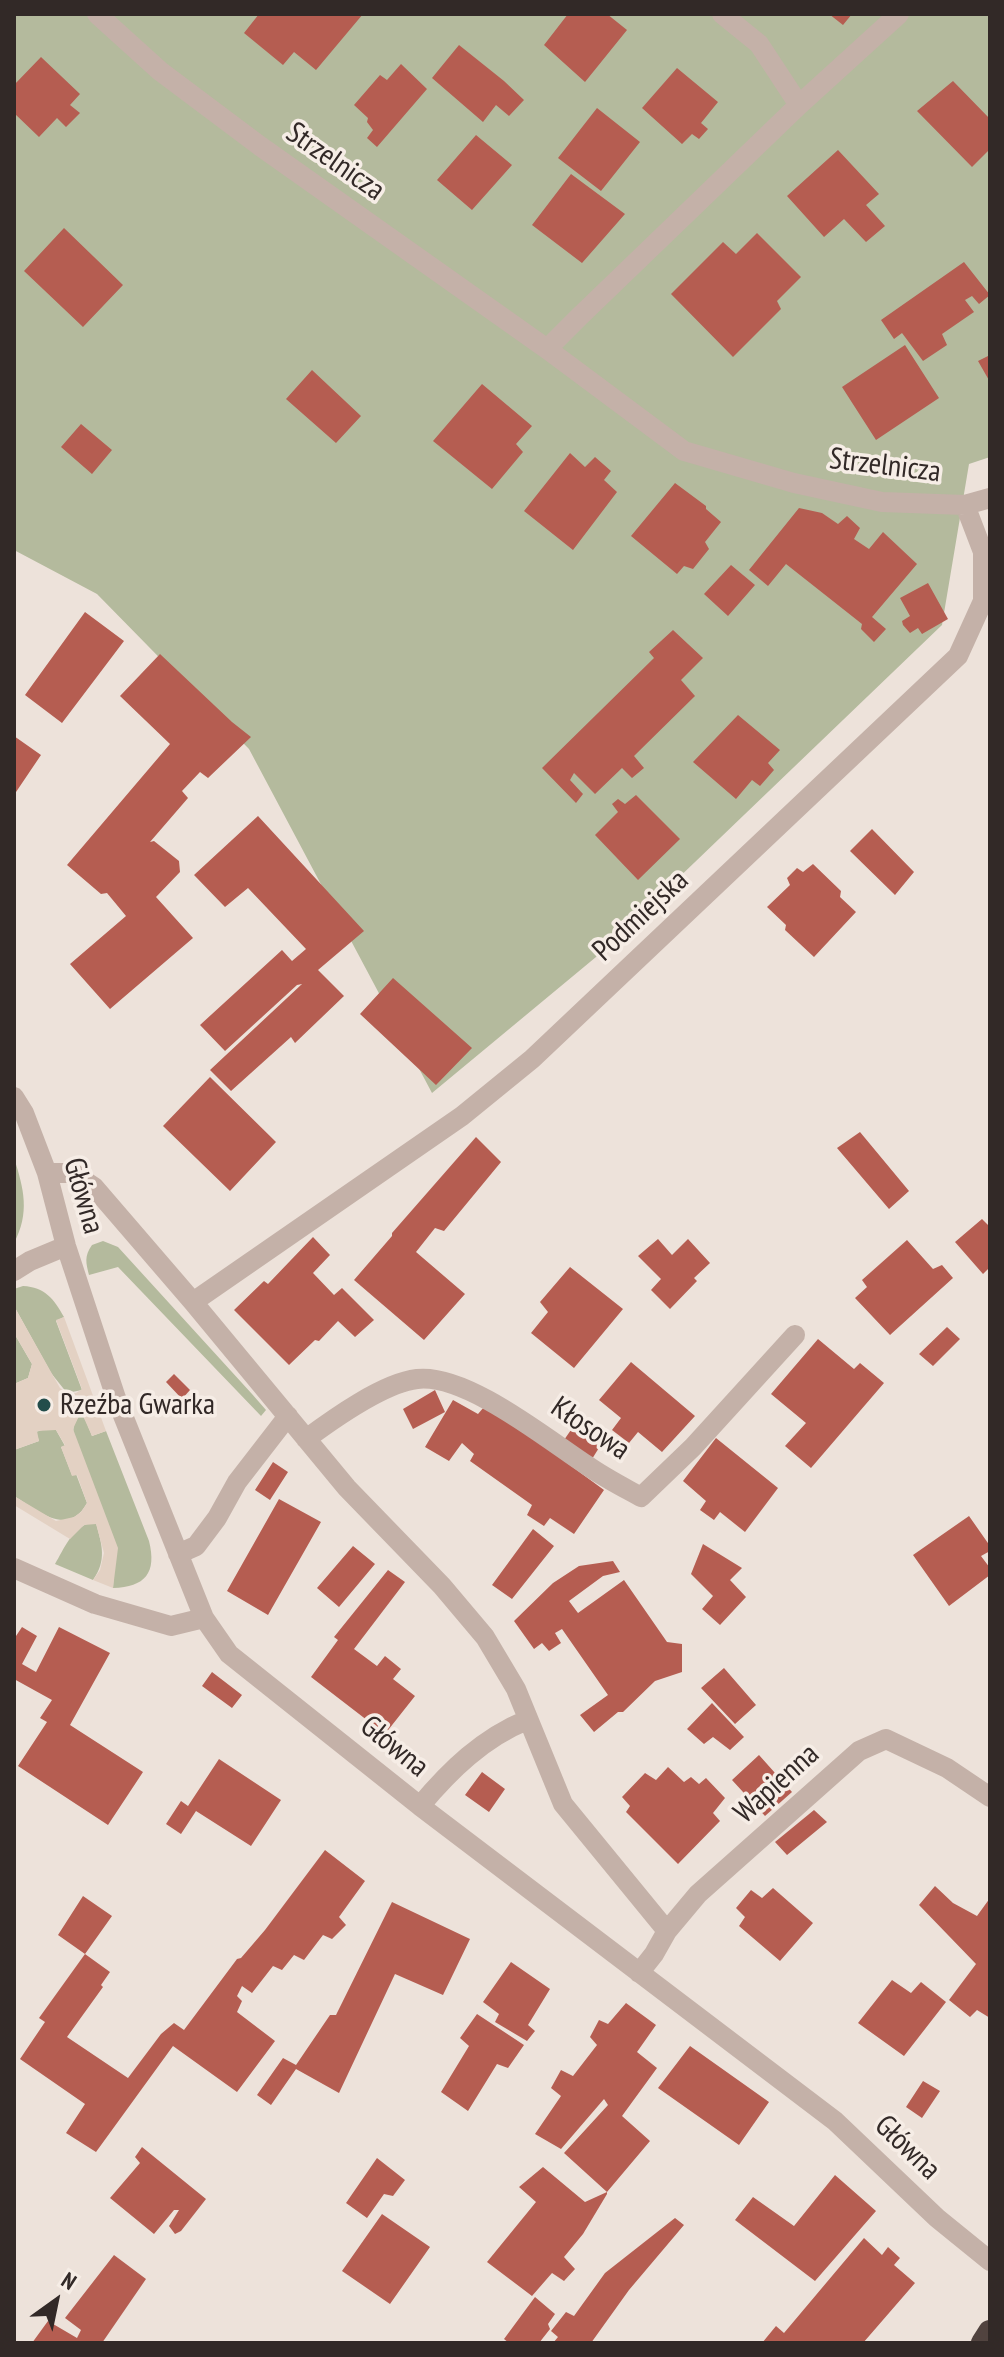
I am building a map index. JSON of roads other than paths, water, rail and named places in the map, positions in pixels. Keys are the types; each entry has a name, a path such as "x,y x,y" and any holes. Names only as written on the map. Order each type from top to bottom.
{"highway":[{"path":"983,2343 990,2332"}],"street":[{"name":"Strzelnicza","path":"97,14 160,71 260,146 547,349 684,451 794,483 882,502 965,505"},
{"path":"722,14 759,44 799,105"},
{"path":"547,349 799,105 899,14"},
{"path":"965,505 990,498"},
{"name":"Podmiejska","path":"193,1302 462,1116 532,1059 958,656 983,601 983,552 965,505"},
{"name":"Główna","path":"14,1097 24,1113 47,1173 66,1246 116,1398 204,1618 229,1654 420,1806 835,2121 937,2218 990,2261"},
{"path":"47,1173 73,1173 94,1187 347,1488 442,1586 485,1637 516,1689 563,1804 667,1931"},
{"path":"14,1271 66,1246"},
{"name":"Kłosowa","path":"306,1439 337,1417 397,1384 419,1379 443,1380 526,1422 590,1468 641,1497 693,1447 795,1335"},
{"path":"178,1554 196,1546 217,1518 237,1482 288,1416"},
{"path":"14,1568 95,1604 171,1626 204,1618"},
{"path":"420,1806 478,1747 505,1729 527,1720"},
{"name":"Wapienna","path":"639,1973 667,1931 698,1894 859,1751 886,1739 947,1768 990,1797"}],"place":[{"name":"Rzeźba Gwarka","path":"44,1405"}]}
